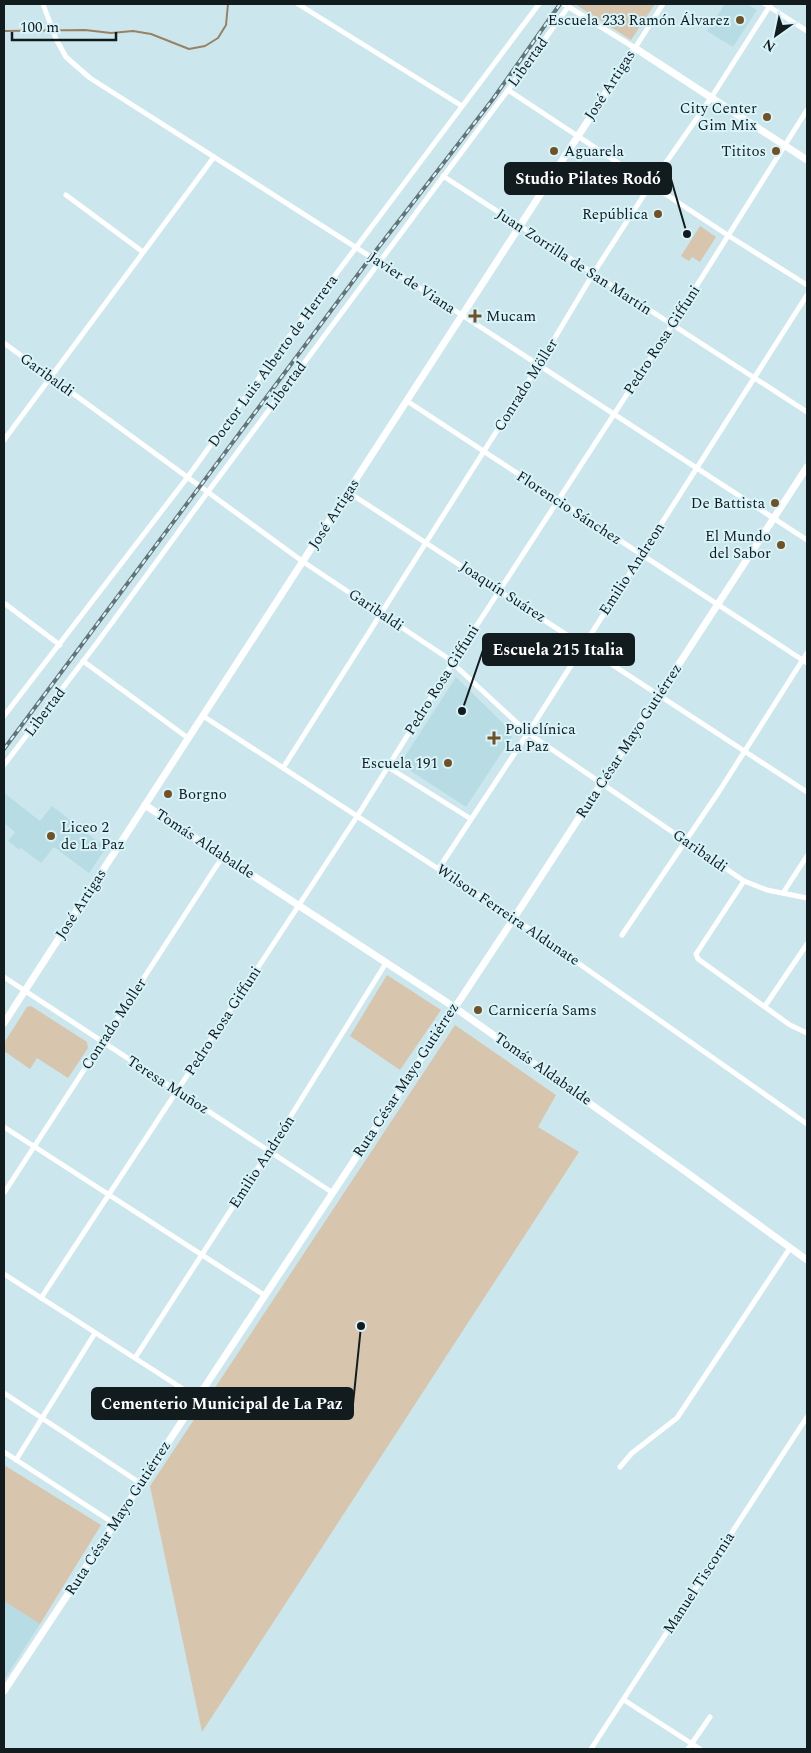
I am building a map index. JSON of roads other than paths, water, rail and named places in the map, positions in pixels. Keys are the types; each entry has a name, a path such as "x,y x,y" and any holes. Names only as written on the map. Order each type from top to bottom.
{"street":[{"name":"Javier de Viana","path":"43,4 56,39 66,57 90,78 462,315 807,540"},
{"path":"298,4 462,106"},
{"name":"Doctor Luis Alberto de Herrera","path":"4,716 187,478 279,350 539,4"},
{"name":"José Artigas","path":"4,1023 663,4"},
{"path":"566,5 807,160"},
{"name":"Libertad","path":"4,766 508,90 566,5"},
{"path":"768,5 807,31"},
{"name":"Conrado Möller","path":"283,768 538,366 593,274 651,184 711,98 768,5"},
{"path":"508,90 729,236 807,285"},
{"name":"Pedro Rosa Giffuni","path":"41,1298 358,815 499,590 672,325 807,110"},
{"path":"4,440 214,157"},
{"name":"Juan Zorrilla de San Martín","path":"443,176 807,412"},
{"path":"66,195 143,252"},
{"name":"Emilio Andreon","path":"439,868 528,733 807,295"},
{"name":"Garibaldi","path":"4,343 302,561 454,662 528,733 744,881 753,885 807,898"},
{"name":"Florencio Sánchez","path":"407,401 718,606 805,661"},
{"name":"Ruta César Mayo Gutiérrez","path":"4,1691 660,696 807,467"},
{"name":"Joaquín Suárez","path":"348,492 807,792"},
{"path":"4,602 60,645"},
{"path":"622,935 805,661 807,652"},
{"path":"83,661 188,738"},
{"name":"Wilson Ferreira Aldunate","path":"203,716 514,918 807,1124"},
{"path":"388,767 471,819"},
{"name":"Tomás Aldabalde","path":"145,805 454,1006 807,1259"},
{"name":"Conrado Moller","path":"4,1193 224,856"},
{"path":"783,893 807,856"},
{"path":"744,881 696,954 698,959 790,1024 807,1033"},
{"path":"765,1006 807,944"},
{"name":"Emilio Andreón","path":"135,1358 270,1151 386,963"},
{"name":"Teresa Muñoz","path":"4,977 24,992 177,1090 332,1193"},
{"path":"4,1127 264,1295"},
{"path":"620,1466 632,1453 677,1418 790,1248"},
{"path":"4,1274 197,1398"},
{"path":"16,1460 95,1333"},
{"path":"4,1393 140,1483"},
{"name":"Manuel Tiscornia","path":"591,1749 807,1417"},
{"path":"4,1452 114,1524"},
{"path":"624,1700 700,1749"},
{"path":"688,1749 710,1717"}],"waterway":[{"path":"4,31 85,30 111,33 133,31 151,34 189,49 205,46 218,38 226,25 228,4"}],"railway":[{"path":"4,749 371,257 493,99 560,4"}],"place":[{"name":"Escuela 233 Ramón Álvarez","path":"740,20"},
{"name":"City Center Gim Mix","path":"767,117"},
{"name":"Aguarela","path":"554,151"},
{"name":"Tititos","path":"776,151"},
{"name":"República","path":"658,214"},
{"name":"Studio Pilates Rodó","path":"687,234"},
{"name":"Mucam","path":"475,316"},
{"name":"De Battista","path":"775,503"},
{"name":"El Mundo del Sabor","path":"781,545"},
{"name":"Escuela 215 Italia","path":"462,711"},
{"name":"Policlínica La Paz","path":"494,738"},
{"name":"Escuela 191","path":"448,763"},
{"name":"Borgno","path":"168,794"},
{"name":"Liceo 2 de La Paz","path":"51,836"},
{"name":"Carnicería Sams","path":"478,1010"},
{"name":"Cementerio Municipal de La Paz","path":"361,1326"}]}
